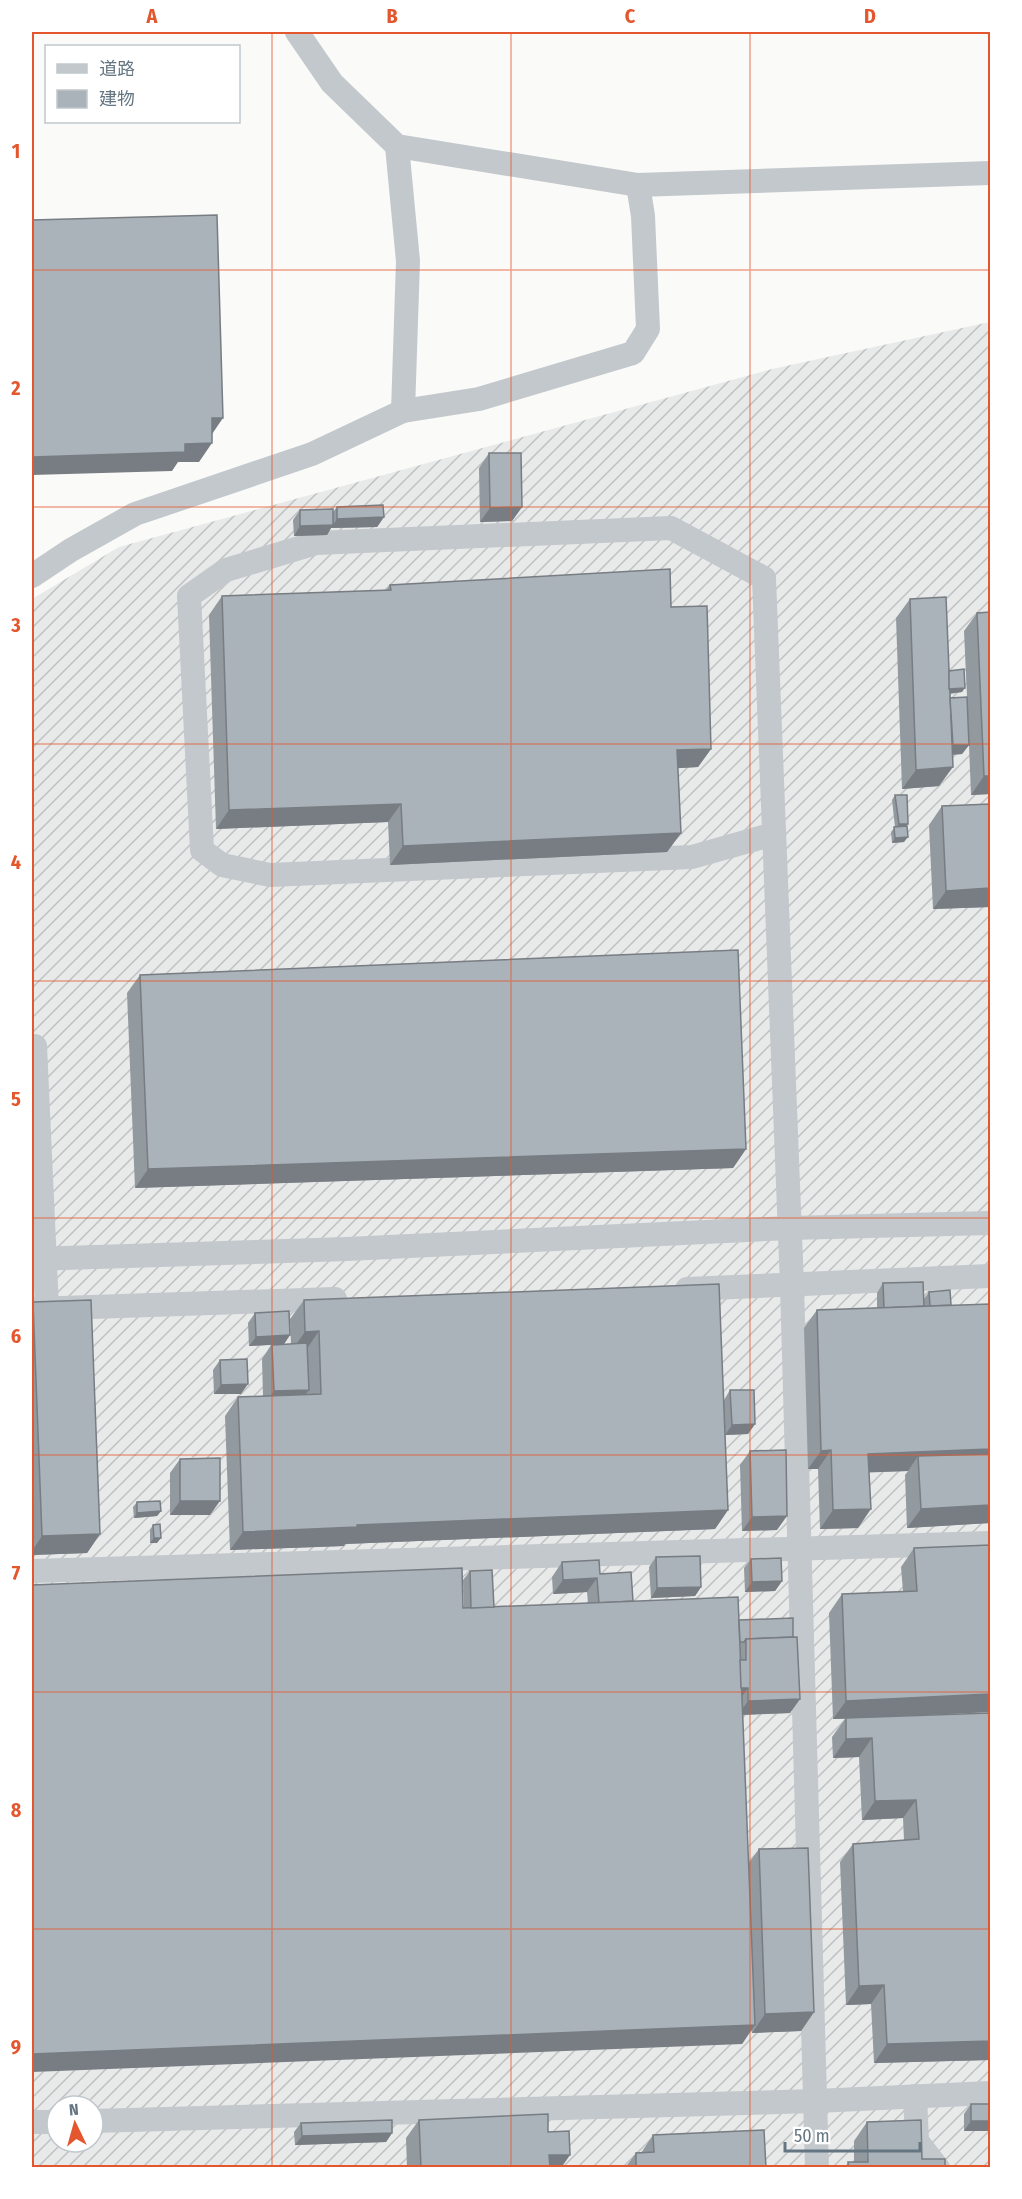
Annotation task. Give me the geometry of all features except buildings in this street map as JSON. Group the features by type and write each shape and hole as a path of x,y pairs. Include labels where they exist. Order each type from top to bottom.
{"street":[{"path":"297,32 332,83 397,146 638,185 990,173"},
{"path":"397,146 408,261 403,411"},
{"path":"32,576 71,550 135,514 312,454 403,411 479,399 633,353 648,329 643,216 638,185"},
{"path":"774,834 692,857 270,875 222,865 202,850 189,596 226,570 316,543 670,528 764,578 792,1285 801,1550 817,2168"},
{"path":"35,1046 39,1309 355,1299"},
{"path":"38,1259 347,1249 789,1228 990,1223"},
{"path":"662,1289 990,1276"},
{"path":"32,1571 990,1544"},
{"path":"105,2121 816,2101 990,2093"},
{"path":"915,2096 917,2141 938,2168"}],"shaded area":[{"path":"990,322 990,2167 32,2167 32,599 119,547 772,369"}]}
